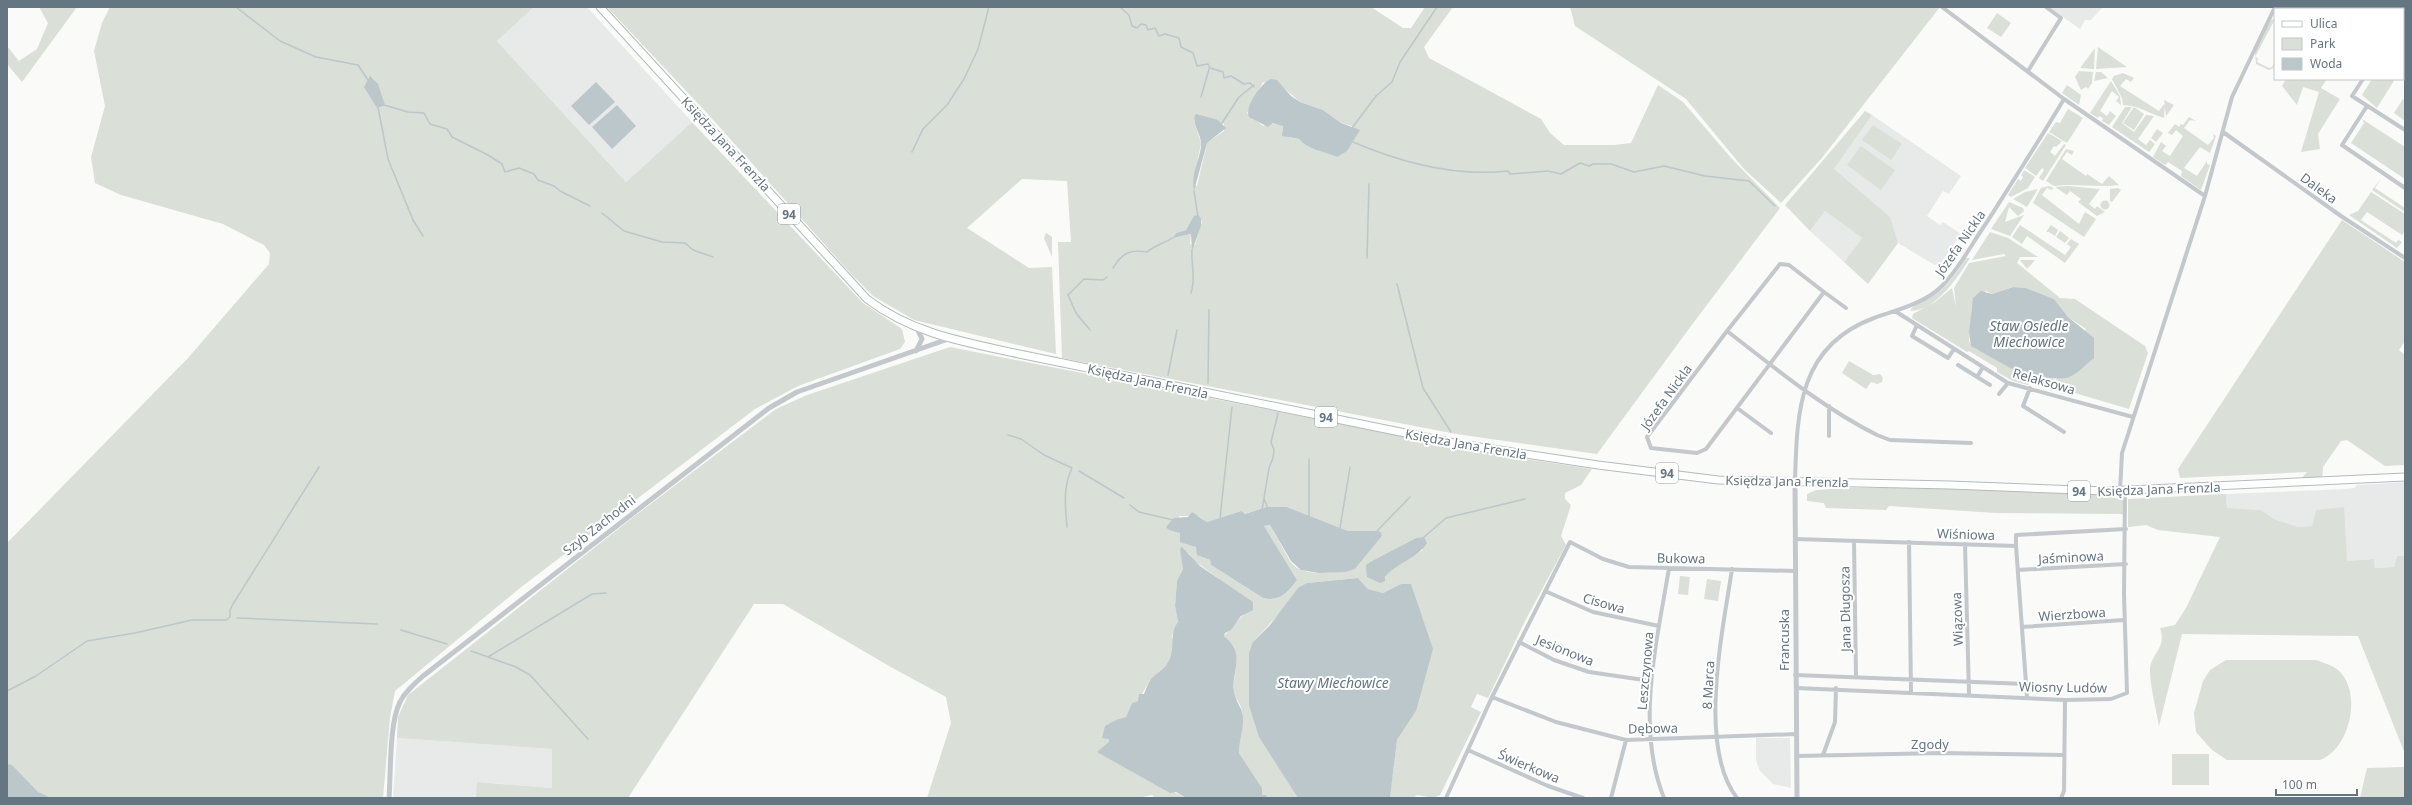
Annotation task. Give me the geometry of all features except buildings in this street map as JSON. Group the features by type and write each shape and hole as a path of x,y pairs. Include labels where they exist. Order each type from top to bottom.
{"main road":[{"name":"Księdza Jana Frenzla","path":"600,7 847,278 879,308 917,328 951,338 1019,354 1459,444 1598,465 1718,480 2123,491 2405,477"}],"street":[{"path":"1942,7 2064,99 2206,196"},
{"path":"2028,71 2061,18 2046,7"},
{"path":"2123,491 2122,453 2206,196 2232,97 2274,9"},
{"path":"2362,80 2352,96 2405,130"},
{"name":"Józefa Nickla","path":"1795,481 1798,421 1803,389 1810,372 1834,341 1855,326 1928,297 1941,287 1952,274 2024,166 2064,99"},
{"path":"2367,106 2342,145 2405,188"},
{"name":"Daleka","path":"2223,132 2341,216 2405,258"},
{"name":"Józefa Nickla","path":"1824,292 1706,449 1697,453 1651,448 1647,437 1780,264 1789,265 1846,308"},
{"name":"Relaksowa","path":"1895,311 2008,383 2133,417"},
{"path":"1917,325 1912,336 1948,358 1954,349"},
{"path":"916,350 922,339 917,328"},
{"path":"1727,331 1803,389 1864,429 1890,440 1971,443"},
{"name":"Szyb Zachodni","path":"390,798 395,716 400,702 409,688 423,676 769,408 797,392 951,338"},
{"path":"1958,364 1990,385"},
{"path":"1977,377 1983,367"},
{"path":"2000,394 2008,383"},
{"path":"2030,388 2023,406 2064,432"},
{"path":"1829,406 1829,436"},
{"path":"1737,408 1771,433"},
{"name":"Francuska","path":"1795,481 1795,675 1797,798"},
{"name":"Wiosny Ludów","path":"1796,688 1836,688 2065,700 2111,699 2127,693 2124,620 2126,529 2123,491"},
{"path":"2027,697 2016,536 2126,529"},
{"name":"Wiśniowa","path":"1795,539 2016,546"},
{"name":"Jana Długosza","path":"1854,541 1856,678"},
{"name":"Bukowa","path":"1545,591 1570,542 1615,564 1629,566 1795,571"},
{"path":"1909,542 1911,692"},
{"name":"Wiązowa","path":"1965,544 1969,694"},
{"name":"Jaśminowa","path":"2018,570 2126,564"},
{"name":"Leszczynowa","path":"1664,798 1657,781 1650,740 1651,681 1669,568"},
{"name":"8 Marca","path":"1732,569 1720,655 1716,736 1722,772 1727,784 1737,798"},
{"path":"1446,798 1492,697 1545,591"},
{"name":"Cisowa","path":"1545,591 1593,612 1659,626"},
{"name":"Wierzbowa","path":"2022,627 2124,620"},
{"name":"Jesionowa","path":"1519,642 1554,660 1589,672 1651,681"},
{"name":"Wiosny Ludów","path":"1795,675 2026,684"},
{"path":"1823,754 1835,722 1836,688"},
{"name":"Dębowa","path":"1492,697 1556,722 1626,740 1796,734"},
{"path":"2061,798 2064,791 2065,700"},
{"path":"1611,798 1626,740"},
{"name":"Świerkowa","path":"1468,750 1548,786 1583,798"},
{"name":"Zgody","path":"1797,756 1823,754 2064,755"}],"shaded area":[{"path":"534,7 587,7 692,122 626,182 497,41"},
{"path":"2049,7 2103,7 2091,20 2085,20 2080,29"},
{"path":"1872,115 1961,176 1949,194 1943,191 1927,216 1940,225 1943,222 1961,234 1938,267 1898,243 1889,217 1833,170"},
{"path":"1825,211 1862,238 1844,262 1810,231"},
{"path":"2405,482 2405,556 2397,556 2394,567 2375,568 2374,559 2347,561 2312,526 2298,527 2274,519 2261,510 2227,508 2226,494 2346,489 2354,488 2357,485"},
{"path":"397,738 552,749 552,788 478,782 476,798 393,798"},
{"path":"1756,738 1790,738 1791,788 1773,784 1760,771 1756,761"}],"green space":[{"path":"39,7 77,7 22,82 7,64 7,46 19,61 37,49 48,23"},
{"path":"110,7 534,7 497,41 626,182 692,122 863,303 902,329 905,342 900,349 798,386 755,409 520,588 395,691 390,718 383,798 7,798 7,543 188,358 269,264 270,253 264,245 223,224 121,195 95,183 91,157 105,106 94,51 102,23"},
{"path":"607,7 1371,7 1403,28 1411,28 1425,7 1453,7 1424,47 1429,58 1541,119 1550,133 1564,145 1614,145 1631,143 1658,85 1683,102 1732,159 1780,208 1597,454 1456,434 1062,358 1058,242 1071,242 1067,181 1022,179 967,228 1029,268 1052,267 1056,354 914,320 873,296 851,274 706,112","holes":["1263,82 1285,89 1300,102 1323,110 1341,123 1352,126 1337,157 1320,149 1314,149 1299,139 1290,138 1282,132 1283,126 1280,124 1273,123 1263,126 1247,113","1198,114 1224,124 1224,131 1207,143 1197,186 1193,184 1201,143 1194,121","1193,219 1202,221 1195,245 1190,244 1191,234 1173,238 1176,233 1186,230"]},
{"path":"1570,7 1940,7 1821,159 1781,203 1744,169 1686,99 1575,26"},
{"path":"2300,7 2358,8 2300,8"},
{"path":"2405,7 2405,43 2404,8 2392,8"},
{"path":"1997,13 2011,23 2001,37 1987,28"},
{"path":"2274,19 2255,56 2255,52 2271,20"},
{"path":"2098,47 2127,67 2096,69"},
{"path":"2095,48 2094,69 2080,68"},
{"path":"2255,57 2258,58 2257,62 2269,68 2272,67 2274,64 2274,68 2269,70 2256,64"},
{"path":"2079,71 2093,72 2092,83 2088,89 2086,87 2081,90 2075,77"},
{"path":"2096,72 2101,72 2108,78 2094,81"},
{"path":"2123,73 2134,78 2131,82 2126,79 2120,86 2159,111 2165,103 2164,118 2139,108 2123,105 2122,98 2112,79 2114,76"},
{"path":"2285,80 2326,80 2321,88 2340,99 2318,134 2320,149 2301,152 2319,92 2303,87 2297,105 2282,86"},
{"path":"2371,80 2394,80 2377,108 2362,95"},
{"path":"2111,81 2120,96 2121,105 2116,101 2119,97 2112,91 2100,111 2107,116 2110,111 2116,116 2109,125 2102,121 2103,118 2099,116 2098,118 2090,113"},
{"path":"2067,85 2081,95 2079,105 2062,93"},
{"path":"2403,99 2405,100 2405,121 2394,113"},
{"path":"2164,100 2174,105 2166,116"},
{"path":"2125,107 2132,107 2122,123 2134,132 2146,115 2154,116 2138,139 2146,145 2150,140 2155,144 2149,152 2112,127"},
{"path":"2134,107 2144,114 2134,130 2123,123"},
{"path":"2068,109 2083,118 2067,143 2049,132 2056,122 2060,123"},
{"path":"1865,111 1872,115 1834,169 1890,217 1898,243 1868,284 1844,262 1862,238 1825,211 1810,231 1785,205"},
{"path":"2189,117 2196,121 2190,120 2184,128 2208,145 2214,138 2213,134 2216,136 2210,153 2200,147 2184,168 2197,176 2207,161 2207,164 2210,165 2201,190 2181,176 2182,171 2168,162 2165,165 2153,157 2161,142 2166,146 2162,151 2170,156 2183,136 2176,130 2172,135 2168,133 2175,124 2179,127 2181,124 2183,125"},
{"path":"2362,119 2405,147 2405,179 2351,143 2364,123"},
{"path":"1873,125 1902,144 1891,160 1862,140"},
{"path":"2157,129 2163,133 2156,142 2151,138"},
{"path":"2048,133 2062,141 2056,147 2054,146 2050,152 2055,156 2064,144 2066,145 2043,181 2039,178 2044,170 2042,168 2036,176 2025,168"},
{"path":"1861,146 1895,170 1881,190 1847,165"},
{"path":"2066,149 2074,151 2072,155 2067,152 2062,159 2086,176 2087,174 2102,184 2109,176 2119,185 2054,186 2046,181"},
{"path":"2024,170 2035,177 2028,188 2011,197 2008,195 2018,179 2021,181 2023,177 2021,176"},
{"path":"2381,179 2375,188 2405,208 2405,212 2372,190"},
{"path":"2049,186 2053,188 2052,190 2047,188 2042,195 2079,224 2085,212 2096,219 2084,237 2033,203 2041,188"},
{"path":"2068,186 2100,189 2089,204 2095,209 2097,206 2105,212 2097,216 2078,202 2081,199 2070,191 2067,195 2055,187"},
{"path":"2118,188 2121,190 2112,202 2110,201 2110,189"},
{"path":"2038,189 2027,207 2013,199 2025,192"},
{"path":"2371,192 2405,214 2405,231 2402,235 2367,212 2361,220 2396,243 2398,240 2402,242 2397,248 2349,215 2358,211"},
{"path":"2105,200 2110,205 2105,210 2100,205"},
{"path":"2009,202 2023,208 2024,211 2018,216 2009,207 2005,222 2024,215 2010,236 1991,229"},
{"path":"2342,220 2405,262 2405,341 2399,350 2405,355 2405,465 2385,466 2347,440 2341,441 2323,467 2322,482 2298,483 2307,472 2180,478 2178,469"},
{"path":"2020,225 2065,255 2071,247 2067,244 2071,239 2079,244 2065,263 2027,236 2022,244 2012,237"},
{"path":"2051,225 2058,230 2055,236 2049,232 2046,232"},
{"path":"2060,231 2069,238 2065,243 2056,237"},
{"path":"1990,232 2008,238 2038,257 2020,257 2017,263 2060,298 2075,299 2145,346 2148,353 2129,409 2068,391 2030,383 2028,385 2013,381 1997,372 1997,368 1969,351 1967,352 1912,318 1913,314 1935,302 1952,288 1956,307 1954,288 1969,263 2006,256 2004,254 1972,260","holes":["2013,287 2026,288 2054,299 2068,317 2086,329 2056,380 2046,376 2017,376 2011,368 1972,346 1969,341 1972,305 1986,291 1992,294"]},
{"path":"1046,233 1052,237 1052,257 1044,238"},
{"path":"1966,258 1970,258 1945,292 1929,305 1920,310 1910,311 1917,304 1931,297 1942,289 1951,280"},
{"path":"2020,260 2035,260 2027,269"},
{"path":"950,347 1499,455 1592,469 1581,485 1565,493 1565,499 1571,505 1561,536 1566,545 1525,621 1488,698 1477,694 1471,707 1481,712 1440,795 1433,798 1417,795 1413,798 1390,798 1397,740 1416,711 1401,584 1383,593 1368,589 1358,578 1307,583 1253,642 1291,785 1298,798 1266,798 1267,795 1262,795 1262,788 1239,753 1243,718 1241,707 1236,697 1234,688 1236,665 1235,650 1224,636 1246,612 1218,578 1192,559 1189,553 1181,555 1183,558 1183,569 1177,581 1175,606 1178,622 1172,636 1174,648 1168,664 1150,680 1138,701 1132,703 1126,717 1118,719 1109,739 1137,774 1186,798 1155,798 1152,795 1138,798 927,798 951,723 946,697 889,666 783,604 754,604 628,798 476,798 477,782 552,788 552,749 397,738 398,717 408,695 632,518 776,409 807,395","holes":["1266,507 1287,507 1348,531 1377,531 1382,536 1355,569 1320,573 1303,571 1296,567 1290,561 1270,525 1264,526 1297,580 1287,592 1274,599 1263,598 1211,565 1210,560 1198,555 1196,547 1181,537 1179,516 1199,516 1207,522 1241,511 1244,514","1416,538 1423,550 1393,567 1385,577 1370,562"]},
{"path":"1849,361 1873,375 1880,374 1883,378 1882,382 1877,384 1871,382 1866,389 1842,373"},
{"path":"1846,488 1922,488 2098,494 2123,500 2123,514 1996,513 1889,506 1886,510 1826,508 1824,503 1807,501 1807,494 1816,490"},
{"path":"2226,494 2227,508 2261,510 2274,519 2298,527 2312,526 2316,510 2344,507 2347,561 2374,559 2375,568 2394,567 2397,556 2405,556 2405,754 2358,636 2182,634 2159,726 2152,690 2150,669 2162,641 2160,628 2175,625 2186,608 2220,537 2158,530 2146,525 2128,527 2128,499"},
{"path":"1680,576 1690,577 1688,595 1678,594"},
{"path":"1707,579 1721,581 1718,601 1704,599"},
{"path":"2226,660 2316,660 2331,665 2338,670 2346,680 2350,692 2351,705 2350,719 2339,744 2330,754 2320,760 2227,760 2212,750 2196,732 2194,713 2203,681 2210,670"},
{"path":"2172,754 2209,754 2209,785 2172,785"},
{"path":"2405,767 2405,798 2360,798 2367,768"}],"water":[{"path":"370,76 378,84 385,105 377,108 364,87"},
{"path":"1271,79 1277,80 1291,96 1300,102 1323,110 1341,123 1360,130 1347,151 1337,157 1307,146 1299,139 1282,136 1283,126 1273,123 1268,127 1249,117 1248,113 1251,101 1263,85"},
{"path":"596,82 615,102 589,125 571,106"},
{"path":"617,105 636,126 612,149 592,127"},
{"path":"1197,114 1218,120 1226,128 1207,143 1194,191 1193,184 1201,148 1201,142 1194,118"},
{"path":"1198,215 1201,218 1201,226 1192,251 1191,234 1173,238 1176,233 1186,230 1194,216"},
{"name":"Staw Osiedle Miechowice","path":"2013,287 2026,288 2054,299 2068,317 2094,338 2094,358 2076,374 2065,378 2017,376 2012,369 1971,346 1969,332 1973,298 1981,291 1992,294"},
{"path":"1266,507 1287,507 1348,531 1377,531 1381,532 1382,536 1355,569 1345,572 1319,573 1301,570 1291,561 1270,525 1264,526 1297,580 1283,595 1274,599 1269,599 1263,598 1211,565 1210,560 1197,555 1196,547 1180,542 1180,533 1169,530 1166,527 1174,518 1188,517 1192,512 1207,522 1241,511 1245,514"},
{"path":"1424,537 1427,543 1423,548 1413,557 1390,572 1385,577 1385,581 1380,583 1367,577 1366,565 1370,562 1416,538"},
{"path":"1182,547 1200,566 1253,602 1253,610 1241,616 1231,630 1225,633 1224,636 1231,643 1237,658 1234,688 1236,699 1241,708 1243,721 1239,753 1262,788 1262,795 1267,795 1266,798 1186,798 1176,792 1170,793 1097,752 1109,742 1109,739 1102,738 1105,726 1118,719 1126,717 1132,703 1138,701 1139,694 1144,694 1151,679 1170,659 1172,653 1173,632 1178,622 1175,606 1177,581 1183,569 1180,549"},
{"name":"Stawy Miechowice","path":"1358,578 1368,589 1383,593 1401,584 1411,584 1433,649 1416,711 1397,740 1390,798 1298,798 1259,737 1249,705 1249,653 1253,642 1270,625 1298,588 1307,583"},
{"path":"7,764 12,765 38,792 51,798 7,797"}],"waterway":[{"path":"236,7 280,41 316,57 358,65 368,80"},
{"path":"912,152 923,129 947,105 964,79 978,49 989,7"},
{"path":"1120,7 1129,15 1132,26 1137,28 1141,24 1146,25 1148,30 1155,28 1159,36 1165,34 1179,38 1181,47 1193,53 1197,66 1208,64 1210,68 1223,72 1224,78 1231,76 1244,84 1250,83 1254,87"},
{"path":"1352,128 1376,96 1392,82 1400,62 1437,7"},
{"path":"1201,97 1209,69"},
{"path":"1222,123 1239,97 1254,85"},
{"path":"384,105 408,112 424,113 430,124 447,129 452,137 488,155 502,164 505,172 519,168 534,174 538,180 554,186 560,191 590,206"},
{"path":"378,107 388,159 413,220 423,236"},
{"path":"1353,142 1409,162 1429,167 1468,172 1508,171 1510,174 1548,171 1561,174 1580,163 1589,166 1593,164 1611,164 1634,172 1664,166 1705,176 1749,181 1775,206"},
{"path":"1367,258 1369,184"},
{"path":"1194,191 1198,217"},
{"path":"602,213 624,231 662,242 685,243 693,250 713,257"},
{"path":"1113,268 1127,253 1136,251 1147,252 1174,237"},
{"path":"1191,293 1193,277 1192,250"},
{"path":"1090,330 1076,313 1068,295 1084,279 1103,280 1107,277"},
{"path":"1397,284 1423,388 1451,432"},
{"path":"1208,383 1209,310"},
{"path":"1168,375 1177,330"},
{"path":"1220,518 1232,407"},
{"path":"1262,510 1269,468 1273,458 1274,450 1271,442 1278,413"},
{"path":"1008,435 1021,439 1044,455 1072,468 1066,489 1065,504 1067,527"},
{"path":"1309,459 1309,517"},
{"path":"226,620 230,617 230,610 233,604 319,467"},
{"path":"1340,528 1350,467"},
{"path":"1079,471 1124,498"},
{"path":"1377,531 1410,497"},
{"path":"1264,499 1268,508"},
{"path":"1424,537 1446,518 1525,499"},
{"path":"1130,505 1139,512 1173,520"},
{"path":"488,657 592,594 606,593"},
{"path":"237,618 377,624"},
{"path":"7,691 36,676 87,641 135,633 192,620 227,620"},
{"path":"401,630 447,644"},
{"path":"471,651 516,667 530,675 588,739"}]}
